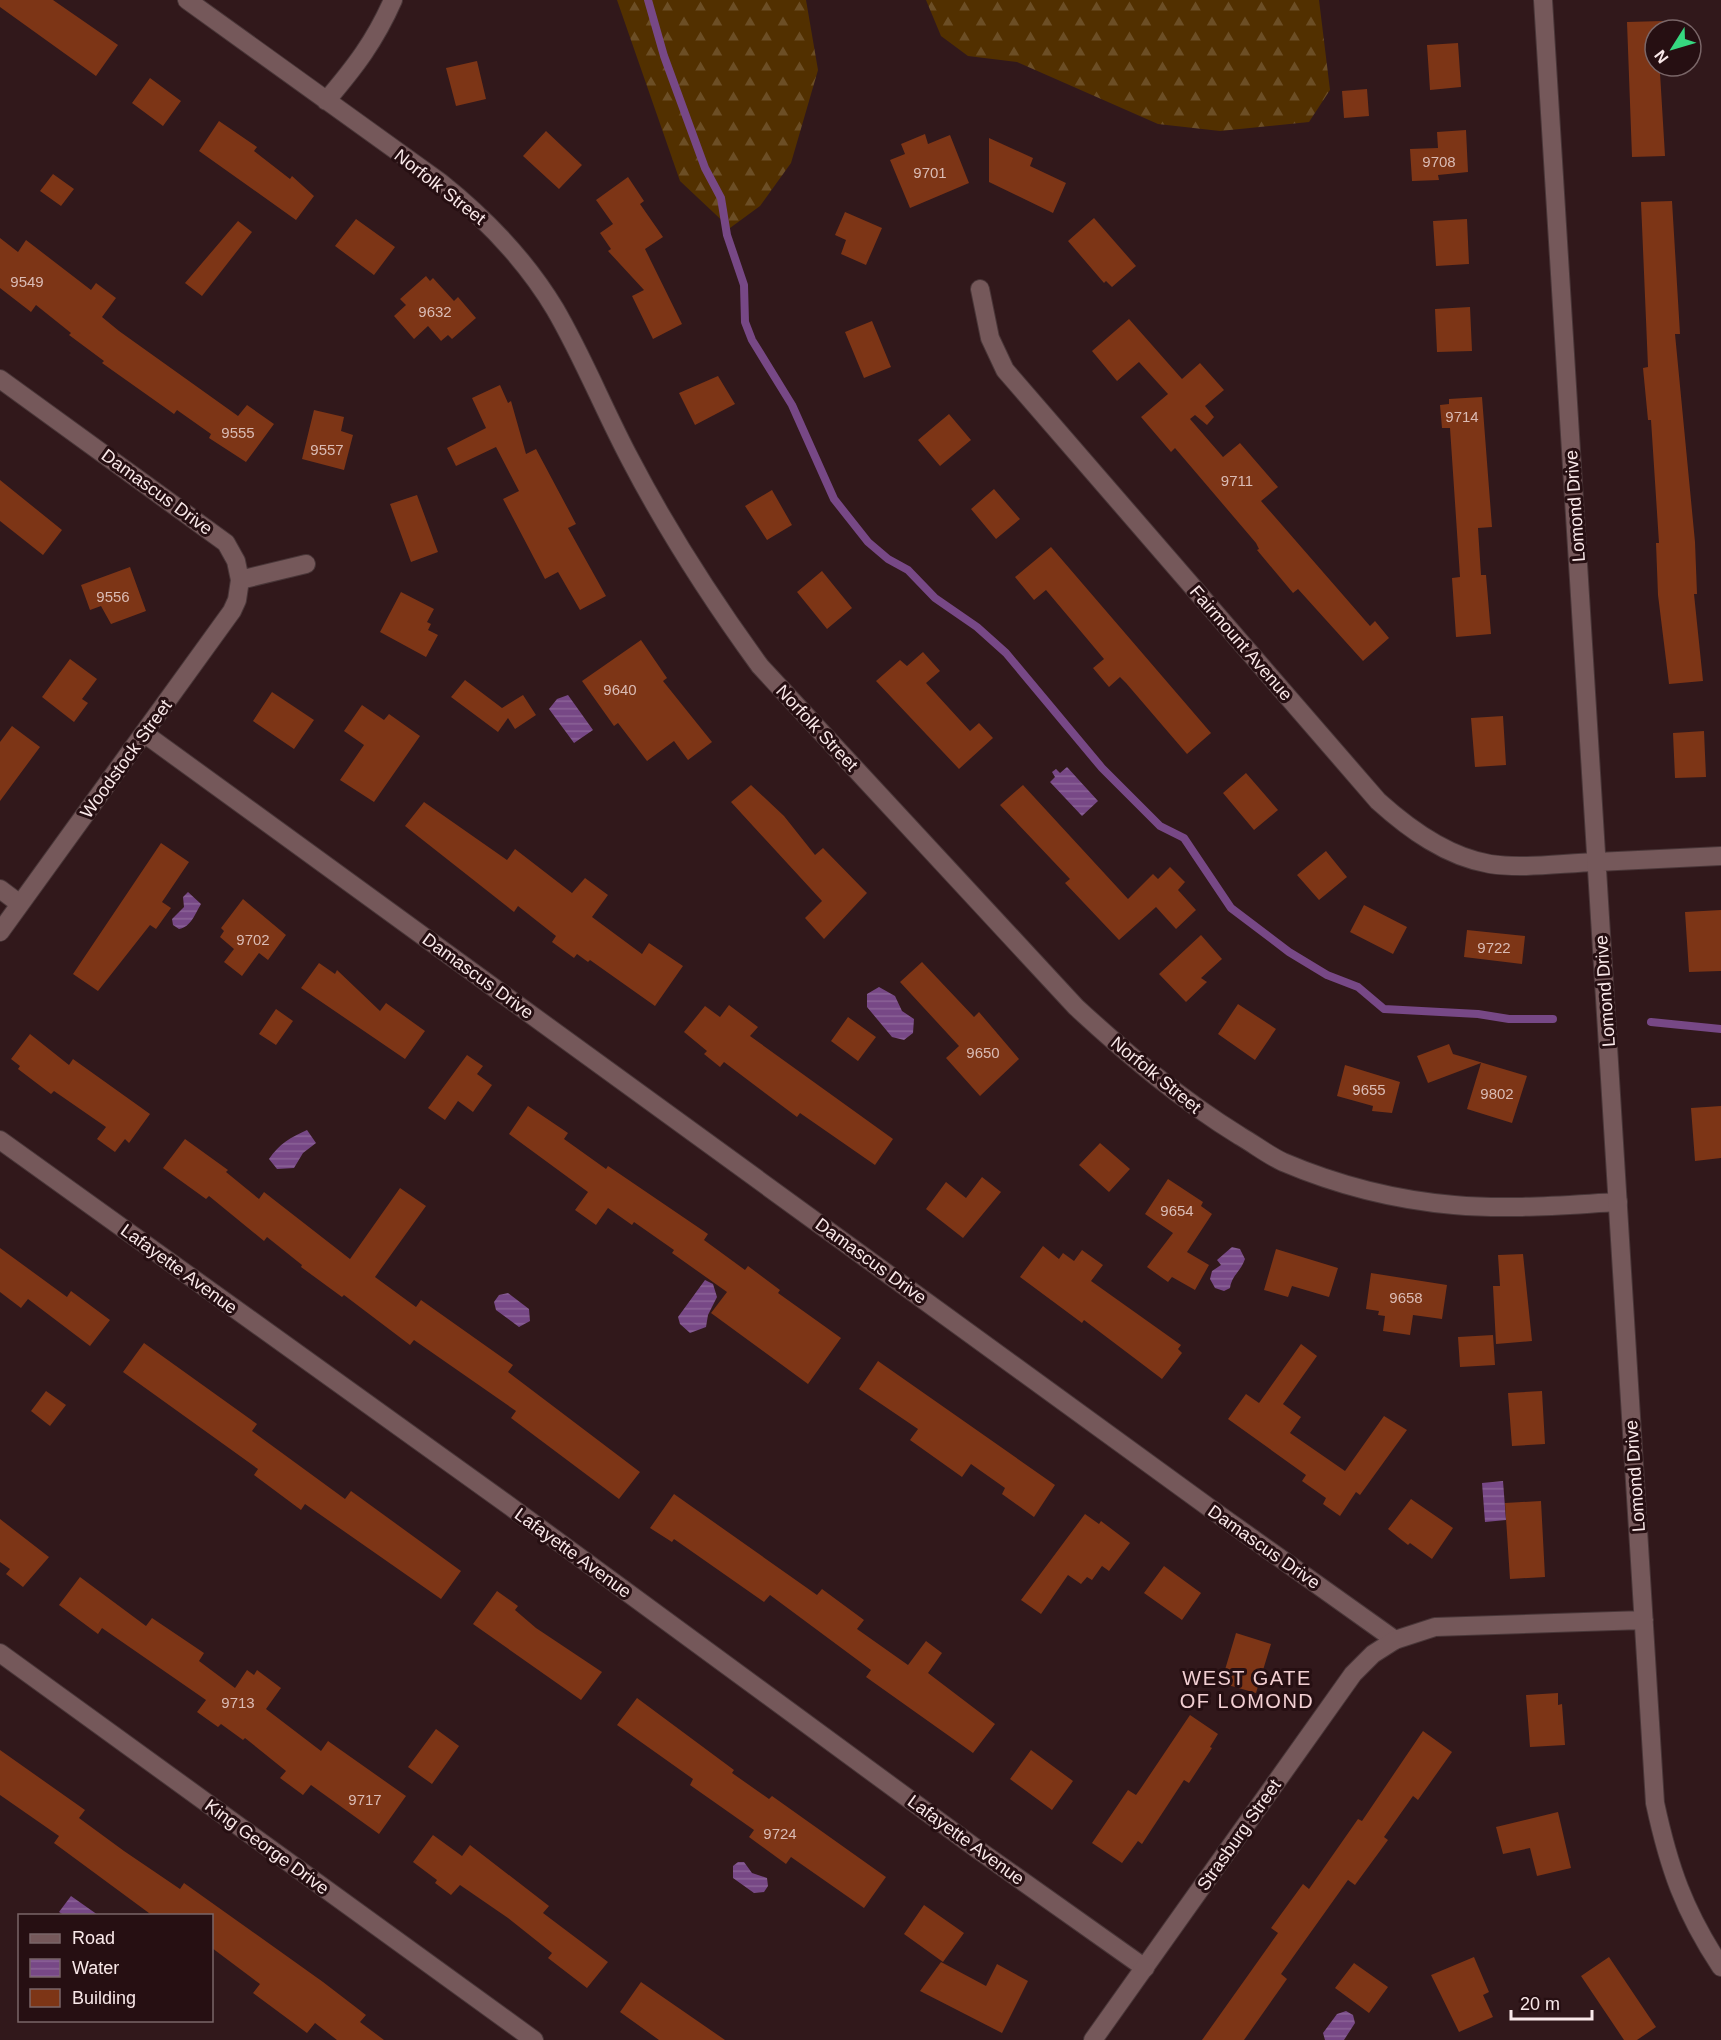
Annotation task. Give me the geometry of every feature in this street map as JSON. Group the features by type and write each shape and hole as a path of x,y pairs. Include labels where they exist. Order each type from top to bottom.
{"street":[{"name":"Norfolk Street","path":"187,0 440,182 472,207 501,236 533,276 555,310 664,524 715,604 760,666 1076,1007 1132,1058 1203,1113 1281,1161 1348,1185 1395,1197 1454,1205 1513,1208 1618,1202"},
{"path":"326,101 362,59 378,33 393,0"},
{"name":"Lomond Drive","path":"1543,0 1655,1803 1667,1858 1695,1927 1721,1967"},
{"name":"Fairmount Avenue","path":"980,290 990,338 1005,370 1378,801 1407,825 1443,848 1488,863 1597,862 1721,856"},
{"name":"Damascus Drive","path":"0,379 226,543 236,561 240,580"},
{"path":"240,580 306,564"},
{"name":"Woodstock Street","path":"0,932 232,611 237,600 240,580"},
{"name":"Damascus Drive","path":"145,734 1218,1514 1395,1640"},
{"path":"0,889 20,904"},
{"name":"Lafayette Avenue","path":"0,1140 511,1507 967,1842 1145,1968"},
{"path":"1395,1640 1436,1627 1644,1620"},
{"name":"Strasburg Street","path":"1093,2040 1353,1674 1373,1654 1395,1640"},
{"name":"King George Drive","path":"0,1653 534,2040"}],"green space":[{"path":"617,0 806,0 818,70 791,163 760,206 730,228 680,181"},
{"path":"926,0 1319,0 1330,90 1309,122 1220,131 1158,124 1017,62 968,56 941,36"}],"water":[{"path":"568,695 593,730 574,743 549,709 557,699"},
{"path":"1067,767 1098,801 1082,816 1050,782 1055,777 1052,772 1056,769 1060,773"},
{"path":"188,892 201,904 190,923 179,929 173,925 172,919 184,907 183,897"},
{"path":"879,987 895,996 902,1011 914,1019 913,1033 904,1040 892,1037 867,1007 867,994"},
{"path":"307,1130 316,1143 303,1153 294,1168 277,1169 269,1159 286,1141"},
{"path":"1232,1247 1240,1249 1245,1259 1230,1288 1224,1291 1215,1288 1210,1279 1212,1271 1221,1265 1217,1260"},
{"path":"705,1280 713,1284 717,1297 708,1315 706,1327 690,1333 680,1324 678,1317"},
{"path":"508,1293 529,1309 530,1321 519,1327 496,1310 494,1302 499,1295"},
{"path":"1503,1481 1506,1520 1485,1522 1482,1483"},
{"path":"738,1862 744,1862 752,1873 767,1878 768,1886 764,1892 754,1893 733,1878 733,1866"},
{"path":"71,1896 97,1914 62,1914 59,1912"},
{"path":"1346,2011 1353,2015 1355,2023 1344,2040 1325,2040 1323,2033 1337,2014"}],"building":[{"path":"0,0 53,0 118,45 96,76 0,7"},
{"path":"1627,22 1643,22 1643,78 1660,78 1665,156 1632,157"},
{"path":"1458,43 1461,87 1430,90 1427,45"},
{"path":"477,61 486,99 456,106 446,68"},
{"path":"150,78 181,101 163,126 132,103"},
{"path":"1367,89 1369,116 1344,118 1342,91"},
{"path":"219,121 257,147 254,151 290,179 292,176 314,196 296,220 199,151"},
{"path":"1466,130 1468,172 1438,175 1439,180 1412,181 1410,149 1438,148 1437,132"},
{"path":"546,131 582,165 559,189 523,156"},
{"path":"925,134 928,144 950,135 969,183 910,208 890,160 905,154 901,144"},
{"path":"989,138 1033,158 1030,166 1066,183 1053,213 989,182"},
{"path":"53,174 74,189 61,206 40,191"},
{"path":"628,177 644,201 640,204 663,237 645,249 682,324 653,339 632,296 644,290 608,251 611,249 600,233 613,224 596,200"},
{"path":"1672,201 1680,334 1675,334 1695,542 1697,594 1694,594 1703,681 1669,684 1658,595 1656,543 1659,543 1651,420 1648,420 1643,368 1648,367 1641,202"},
{"path":"845,212 882,228 866,265 841,254 846,240 835,235"},
{"path":"1094,218 1136,266 1112,287 1106,281 1104,283 1068,241"},
{"path":"356,219 395,247 374,275 335,246"},
{"path":"1467,219 1469,264 1436,266 1433,221"},
{"path":"238,221 252,232 202,296 185,283"},
{"path":"0,238 18,252 26,240 91,290 96,283 116,298 102,317 119,331 238,416 247,405 274,424 246,462 209,438 211,434 177,410 174,414 102,363 104,361 69,335 71,333 36,305 31,312 0,288"},
{"path":"426,276 430,281 433,278 454,301 458,297 476,318 452,339 448,335 441,341 428,326 414,339 394,316 406,305 400,299"},
{"path":"1470,307 1472,351 1437,352 1435,309"},
{"path":"1129,319 1182,379 1200,363 1224,390 1205,406 1214,417 1207,425 1195,415 1190,419 1223,457 1240,443 1278,487 1261,501 1370,626 1375,621 1389,638 1363,661 1298,589 1293,593 1257,550 1259,549 1256,543 1175,448 1171,452 1141,417 1168,394 1139,362 1117,381 1092,351"},
{"path":"872,321 891,367 864,378 845,332"},
{"path":"718,376 735,404 695,425 679,393"},
{"path":"500,385 508,403 511,401 526,454 536,449 576,524 568,528 606,596 580,610 558,572 545,579 503,499 519,491 496,447 456,466 447,448 486,428 472,398"},
{"path":"1482,397 1492,527 1478,528 1481,575 1486,575 1491,634 1456,637 1452,578 1460,577 1450,428 1442,428 1440,405 1449,404 1449,399"},
{"path":"314,410 344,417 341,431 353,435 344,470 302,459"},
{"path":"949,414 971,440 940,466 918,440"},
{"path":"0,480 62,530 43,555 0,521"},
{"path":"994,489 1020,519 996,539 971,509"},
{"path":"772,490 792,525 767,540 745,506"},
{"path":"417,495 438,552 411,562 390,504"},
{"path":"1051,547 1211,733 1187,754 1120,677 1109,687 1093,668 1104,659 1046,590 1034,600 1015,577"},
{"path":"130,567 146,611 111,624 101,606 90,610 81,585"},
{"path":"822,571 852,608 827,629 797,592"},
{"path":"401,592 434,609 427,622 431,624 428,630 438,635 426,657 380,632"},
{"path":"641,640 667,678 663,681 712,742 688,760 674,741 647,761 618,723 614,726 582,681"},
{"path":"923,652 940,671 926,683 970,731 979,723 993,738 959,769 876,681 900,660 907,666"},
{"path":"70,659 97,679 82,699 88,703 74,722 42,697"},
{"path":"465,680 502,708 523,695 536,715 515,729 508,718 498,732 451,697"},
{"path":"272,692 314,720 294,749 253,721"},
{"path":"362,705 384,720 389,714 420,736 374,802 340,780 364,745 344,731"},
{"path":"1503,716 1506,765 1475,767 1471,718"},
{"path":"12,726 40,747 0,801 0,742"},
{"path":"1704,731 1706,777 1675,778 1673,733"},
{"path":"1246,773 1278,810 1254,830 1223,793"},
{"path":"751,785 784,816 815,855 823,848 867,893 824,939 805,918 822,901 731,802"},
{"path":"1023,785 1128,899 1153,874 1158,879 1170,867 1185,882 1178,890 1196,910 1176,929 1156,907 1119,940 1065,883 1070,879 1000,805"},
{"path":"424,802 507,860 515,849 572,893 585,878 608,895 592,917 642,954 649,943 683,966 655,1006 590,960 588,962 577,954 574,958 552,942 556,936 518,906 514,912 405,826"},
{"path":"161,843 189,862 162,902 171,908 156,929 150,925 98,991 73,974"},
{"path":"1326,851 1347,877 1319,900 1297,875"},
{"path":"243,899 286,935 268,960 259,953 242,976 224,962 234,949 220,937 224,931 221,928"},
{"path":"1364,905 1407,927 1393,954 1350,932"},
{"path":"1721,910 1721,971 1689,972 1685,912"},
{"path":"1467,930 1525,936 1522,964 1464,957"},
{"path":"1201,935 1222,959 1201,978 1207,982 1186,1002 1159,974"},
{"path":"922,962 974,1017 979,1012 1019,1059 980,1096 946,1058 959,1046 900,982"},
{"path":"319,963 335,974 337,970 380,1011 386,1003 425,1031 405,1059 301,988"},
{"path":"1238,1004 1276,1029 1255,1060 1218,1034"},
{"path":"729,1005 758,1027 750,1036 893,1139 875,1165 800,1113 797,1117 724,1062 720,1067 704,1054 707,1051 684,1032 705,1006 720,1017"},
{"path":"276,1009 293,1021 276,1045 259,1034"},
{"path":"848,1017 876,1037 858,1061 831,1041"},
{"path":"30,1034 69,1065 73,1059 150,1114 129,1143 125,1139 115,1152 97,1139 106,1127 54,1091 51,1094 18,1069 20,1066 11,1059"},
{"path":"1449,1044 1453,1054 1527,1076 1512,1123 1467,1109 1481,1063 1428,1083 1417,1056"},
{"path":"467,1055 483,1066 477,1074 492,1085 473,1112 458,1101 445,1120 428,1108"},
{"path":"1345,1065 1400,1082 1392,1113 1372,1111 1373,1106 1337,1096"},
{"path":"528,1106 568,1133 564,1139 606,1169 608,1166 708,1234 704,1240 745,1270 748,1266 780,1290 778,1293 841,1338 808,1384 711,1313 727,1292 672,1253 674,1250 634,1222 632,1225 608,1208 596,1225 575,1210 588,1192 509,1134"},
{"path":"1721,1106 1721,1158 1695,1161 1691,1108"},
{"path":"185,1139 228,1170 226,1172 259,1199 264,1192 350,1259 400,1188 426,1206 375,1277 416,1307 421,1300 513,1365 508,1372 640,1472 619,1499 511,1418 516,1411 414,1340 410,1345 344,1295 342,1297 301,1267 302,1265 267,1237 264,1241 209,1196 206,1199 163,1168"},
{"path":"1100,1143 1130,1169 1109,1192 1079,1165"},
{"path":"982,1177 1001,1192 963,1238 926,1209 946,1182 966,1198"},
{"path":"1168,1179 1203,1202 1201,1206 1212,1214 1187,1252 1209,1265 1195,1290 1172,1277 1168,1282 1147,1267 1173,1233 1145,1214"},
{"path":"1043,1246 1059,1259 1063,1253 1074,1261 1082,1250 1103,1265 1091,1281 1181,1345 1178,1349 1182,1353 1162,1379 1084,1320 1082,1323 1020,1277"},
{"path":"0,1248 67,1297 71,1291 110,1320 90,1346 28,1299 21,1308 0,1292"},
{"path":"1276,1249 1338,1268 1329,1297 1292,1286 1288,1297 1264,1290"},
{"path":"1523,1254 1532,1341 1496,1344 1493,1286 1500,1286 1498,1255"},
{"path":"1371,1273 1447,1285 1442,1319 1413,1315 1410,1335 1383,1331 1385,1316 1378,1315 1379,1311 1366,1309"},
{"path":"1493,1335 1495,1365 1460,1367 1458,1337"},
{"path":"144,1343 257,1424 252,1431 345,1499 351,1491 461,1571 441,1599 305,1504 301,1510 254,1475 258,1469 123,1372"},
{"path":"1301,1344 1317,1356 1283,1404 1301,1417 1290,1433 1345,1471 1384,1416 1407,1430 1360,1495 1356,1492 1340,1516 1323,1504 1326,1498 1302,1481 1306,1475 1228,1419 1246,1394 1259,1403"},
{"path":"878,1361 1055,1485 1034,1517 1002,1494 1005,1488 971,1464 962,1477 910,1440 918,1429 859,1389"},
{"path":"46,1391 66,1405 50,1426 31,1411"},
{"path":"1542,1391 1545,1444 1512,1446 1508,1393"},
{"path":"674,1494 817,1595 822,1589 864,1620 857,1629 908,1665 926,1641 942,1653 928,1673 995,1724 973,1753 866,1677 871,1670 770,1595 764,1602 674,1539 672,1542 650,1528"},
{"path":"1411,1499 1453,1528 1432,1559 1410,1543 1408,1545 1388,1529"},
{"path":"1541,1501 1545,1577 1510,1579 1505,1503"},
{"path":"1085,1514 1099,1524 1101,1521 1130,1543 1109,1571 1102,1566 1092,1580 1087,1577 1081,1584 1068,1575 1041,1614 1021,1600"},
{"path":"0,1519 49,1557 23,1587 6,1574 10,1569 0,1562"},
{"path":"1164,1566 1201,1593 1182,1620 1144,1593"},
{"path":"80,1577 146,1626 152,1618 204,1653 199,1661 235,1688 247,1670 254,1675 257,1670 281,1688 266,1709 321,1751 328,1741 406,1796 379,1834 311,1785 303,1795 280,1778 286,1771 245,1738 243,1740 221,1724 218,1727 197,1712 206,1700 102,1628 98,1634 59,1605"},
{"path":"497,1591 518,1606 515,1610 536,1628 602,1672 581,1700 473,1624"},
{"path":"1236,1633 1271,1644 1256,1693 1221,1683"},
{"path":"1558,1693 1558,1705 1562,1704 1565,1745 1530,1747 1526,1695"},
{"path":"637,1698 734,1770 732,1773 769,1799 772,1796 886,1877 864,1908 791,1857 786,1864 749,1837 754,1830 690,1785 693,1779 617,1725"},
{"path":"1190,1715 1218,1734 1210,1747 1212,1748 1189,1783 1184,1780 1142,1844 1138,1841 1122,1863 1092,1843 1128,1790 1136,1795"},
{"path":"436,1729 459,1746 432,1784 408,1767"},
{"path":"1423,1731 1452,1752 1418,1800 1413,1796 1384,1837 1388,1840 1355,1885 1348,1880 1281,1974 1287,1979 1244,2040 1202,2040 1278,1933 1271,1928 1303,1884 1309,1889 1358,1819 1362,1821"},
{"path":"0,1750 85,1810 79,1818 124,1851 180,1889 184,1883 323,1982 366,2015 360,2022 384,2040 337,2040 315,2023 307,2033 253,1993 260,1984 213,1949 213,1914 150,1914 54,1843 59,1836 0,1795"},
{"path":"1031,1750 1073,1781 1052,1810 1010,1779"},
{"path":"1558,1812 1571,1868 1537,1876 1530,1848 1503,1854 1496,1827"},
{"path":"433,1835 462,1856 470,1845 549,1906 543,1913 608,1962 587,1988 548,1958 552,1953 508,1918 460,1885 451,1895 435,1883 437,1880 413,1862"},
{"path":"924,1905 964,1933 943,1962 904,1934"},
{"path":"1474,1957 1489,1992 1483,1995 1493,2017 1459,2032 1431,1975"},
{"path":"1609,1957 1656,2027 1637,2040 1624,2040 1581,1976"},
{"path":"941,1962 986,1986 997,1964 1028,1981 1002,2033 920,1991"},
{"path":"1354,1963 1388,1987 1369,2013 1335,1988"},
{"path":"641,1982 725,2040 659,2040 620,2012"}],"waterway":[{"path":"648,0 664,56 705,168 721,198 727,235 744,285 745,322 752,340 792,405 834,499 868,542 888,559 908,570 935,598 977,627 1006,653 1102,768 1160,826 1184,838 1231,908 1289,952 1327,975 1358,987 1384,1009 1478,1014 1509,1019 1553,1019"},
{"path":"1651,1022 1721,1029"}],"district":[{"name":"WEST GATE OF LOMOND","path":"1247,1690"}]}
